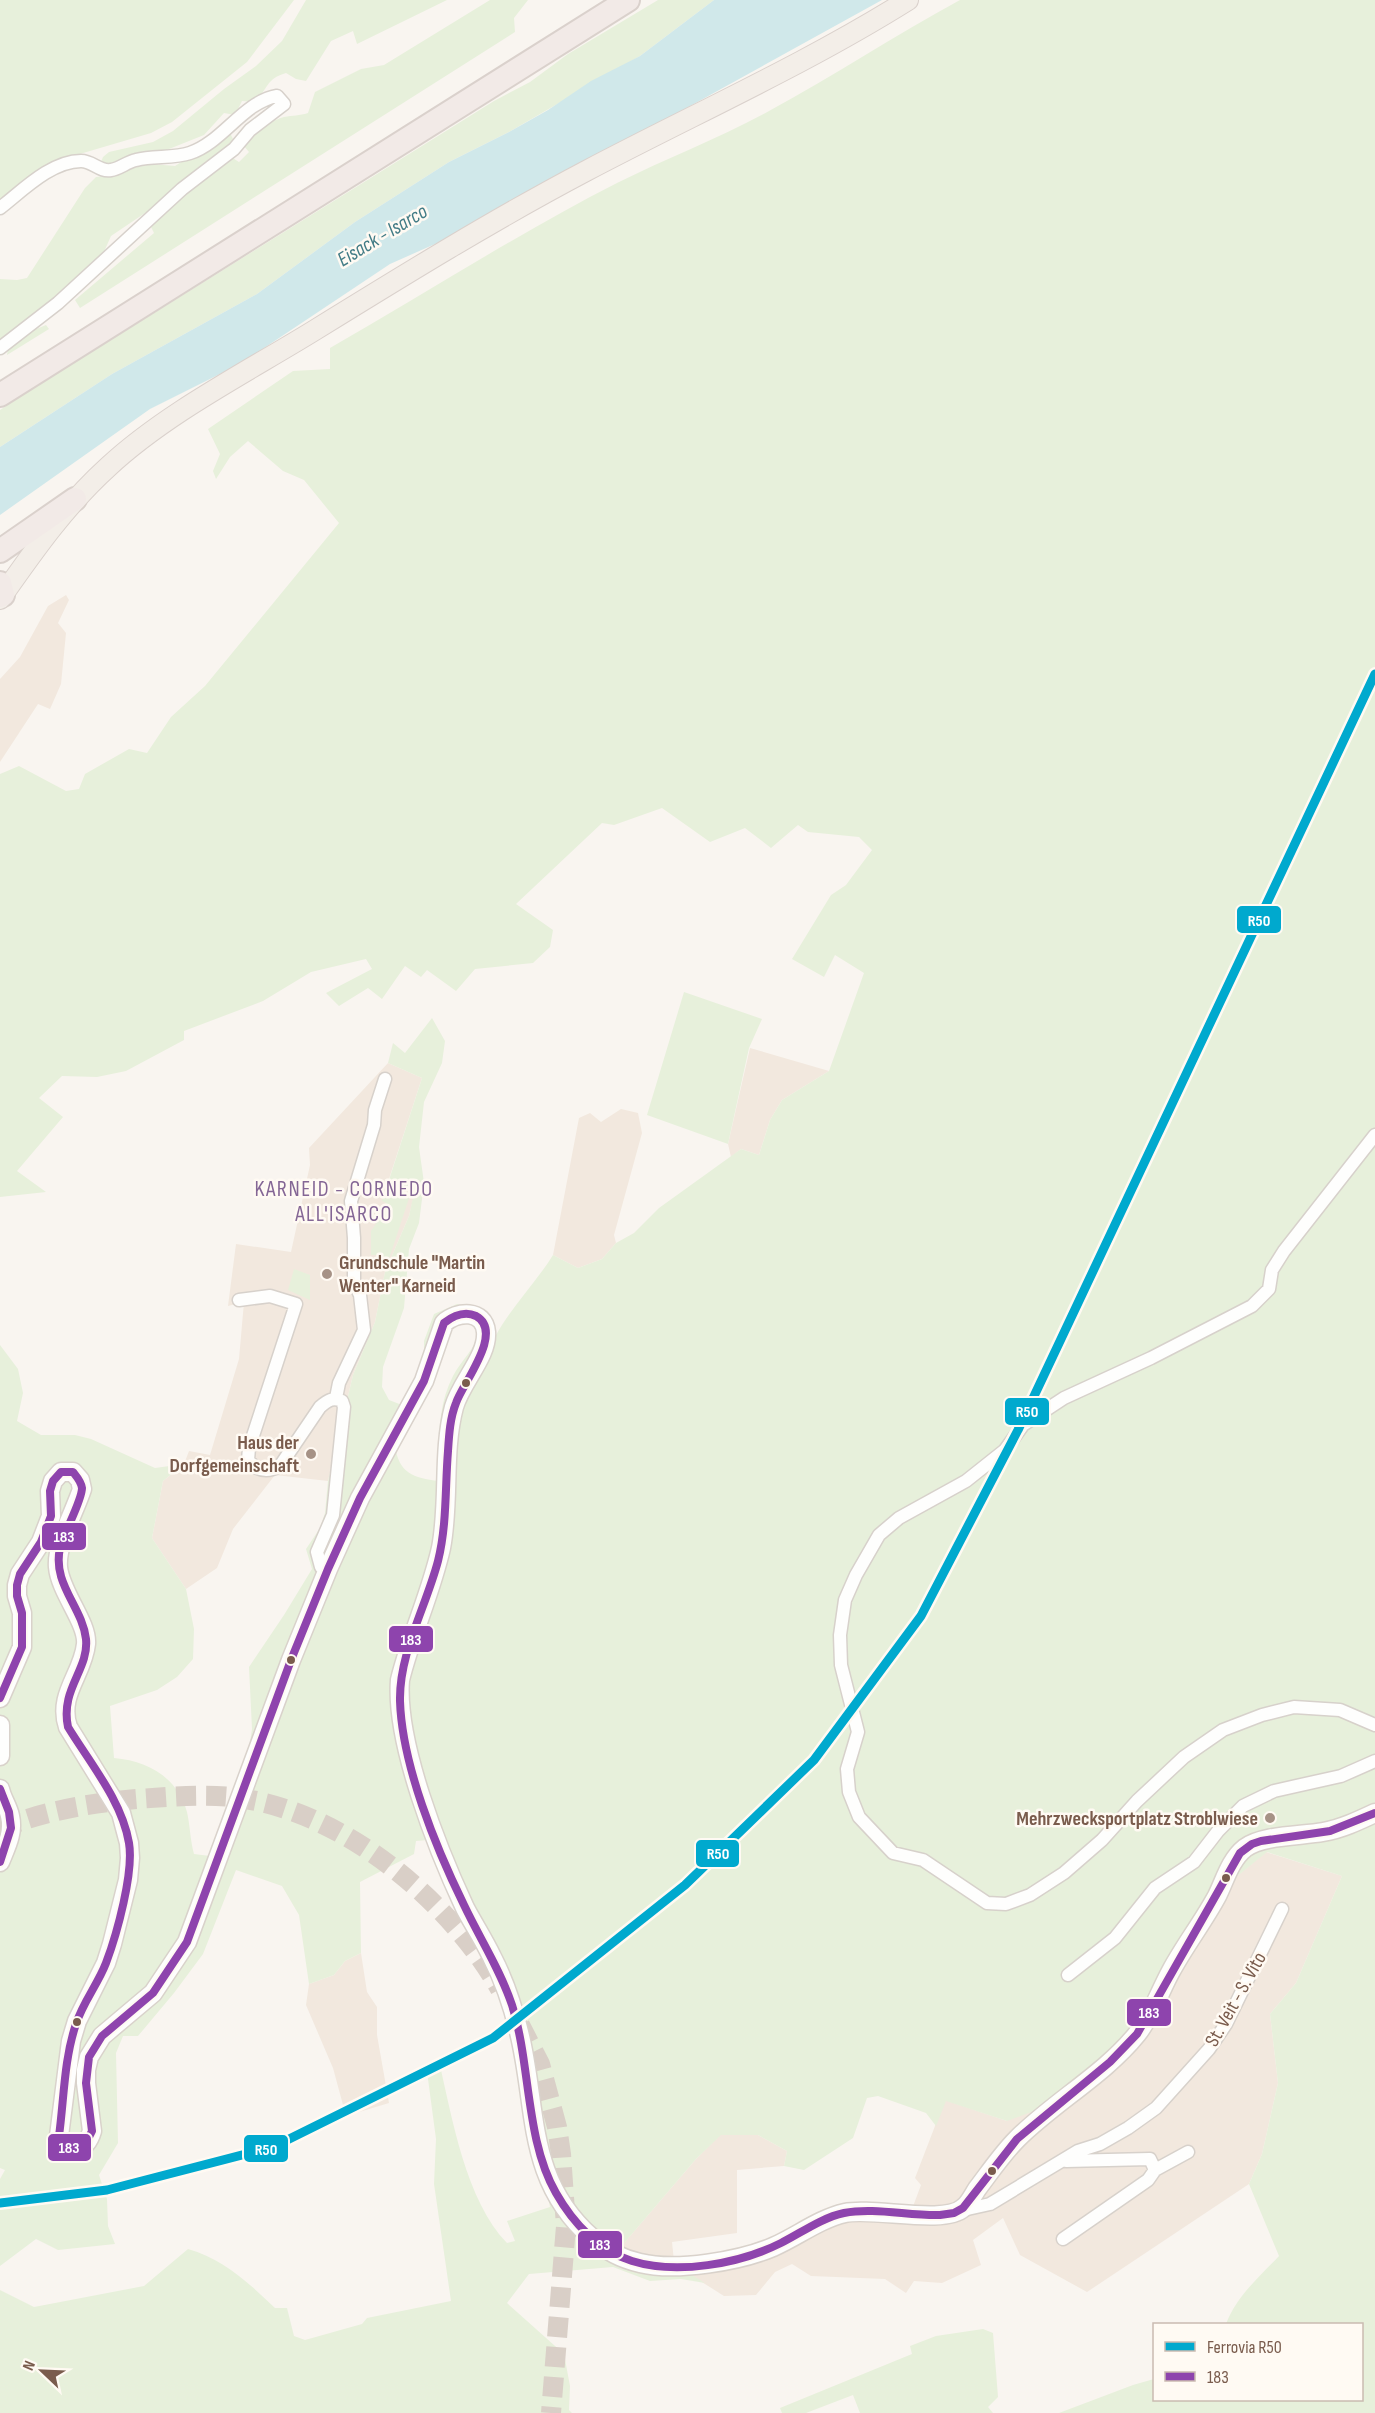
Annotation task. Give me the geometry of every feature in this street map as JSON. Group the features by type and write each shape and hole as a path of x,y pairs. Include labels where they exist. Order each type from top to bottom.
{"highway":[{"path":"0,380 602,0"},
{"path":"0,395 628,0"},
{"path":"0,551 75,499"}],"main road":[{"path":"1,593 75,499 109,466 177,414 455,244 577,176 824,48 908,0"}],"street":[{"path":"0,208 57,167 82,160 95,164 101,170 110,171 137,159 190,153 218,136 264,98 277,96 284,104 250,130 234,149 182,189 58,303 0,348"},
{"path":"336,1398 339,1383 364,1330 360,1295 354,1281 351,1201 385,1079"},
{"path":"1375,1136 1284,1251 1272,1270 1269,1289 1252,1306 1151,1358 1064,1398 1023,1425 1005,1450 966,1481 899,1518 879,1535 856,1575 845,1600 840,1635 841,1665 858,1732 847,1769 849,1792 860,1817 893,1853 923,1860 987,1903 1006,1904 1030,1895 1064,1873 1102,1840 1137,1801 1184,1757 1223,1730 1262,1715 1294,1707 1340,1710 1375,1725"},
{"path":"239,1300 270,1296 296,1304 249,1448 248,1460 255,1468 263,1471 280,1466 327,1400 336,1398 342,1401 344,1407 333,1515 317,1552 317,1559 321,1567 328,1569"},
{"path":"0,1698 22,1647 22,1612 17,1596 20,1575 41,1542 51,1516 52,1481 61,1472 73,1472 80,1480 82,1489 63,1541 58,1567 64,1590 83,1628 87,1642 68,1694 65,1716 68,1727 121,1813 129,1843 130,1858 128,1880 106,1963 77,2021 71,2041 59,2136 63,2143 75,2149 83,2148 89,2141 92,2131 86,2070 95,2045 111,2027 153,1994 186,1942 291,1660 360,1498 424,1381 444,1323 451,1316 459,1313 469,1313 478,1318 485,1325 486,1343 461,1388 454,1407 449,1440 446,1514 441,1549 405,1660 398,1702 422,1796 441,1852 466,1909 495,1961 511,2004 520,2035 536,2145 553,2187 572,2218 594,2240 617,2255 638,2263 659,2266 714,2262 749,2256 777,2245 825,2219 849,2212 943,2216 962,2210 1002,2156 1020,2136 1105,2066 1139,2031 1171,1970 1209,1910 1232,1865 1245,1849 1261,1841 1339,1828 1375,1813"},
{"path":"0,1725 0,1756"},
{"path":"1068,1975 1114,1938 1155,1888 1194,1862 1218,1831 1243,1806 1274,1791 1341,1776 1375,1761"},
{"path":"0,1789 1,1797 10,1815 11,1836 0,1862"},
{"name":"St. Veit - S. Vito","path":"962,2210 990,2204 1078,2151 1100,2144 1128,2128 1156,2108 1209,2049 1226,2024 1282,1909"},
{"path":"1063,2240 1148,2180 1155,2170 1188,2152"},
{"name":"St. Veit - S. Vito","path":"1061,2161 1150,2159 1155,2170"}],"shaded area":[{"path":"66,595 69,600 58,623 66,633 61,684 50,709 38,704 0,762 0,679 20,657 48,606"},
{"path":"750,1048 829,1071 782,1100 770,1120 759,1155 741,1149 731,1157 728,1144"},
{"path":"388,1063 422,1078 388,1182 415,1192 409,1216 385,1272 375,1322 353,1375 328,1481 275,1475 233,1529 217,1568 186,1589 152,1538 163,1481 184,1464 189,1451 210,1455 239,1359 244,1302 228,1306 236,1244 291,1252 310,1165 309,1148"},
{"path":"621,1109 638,1113 642,1133 614,1235 616,1243 602,1259 578,1268 553,1255 579,1118 590,1113 601,1122"},
{"path":"1266,1852 1342,1876 1296,1983 1270,2014 1278,2083 1262,2154 1249,2184 1087,2292 1020,2255 1003,2218 973,2240 981,2265 942,2283 914,2281 906,2293 885,2279 811,2276 792,2264 775,2272 756,2295 724,2296 667,2260 642,2257 619,2249 696,2159 720,2135 758,2135 787,2151 784,2166 737,2170 737,2233 672,2242 674,2261 738,2250 769,2240 809,2219 912,2209 921,2185 915,2178 945,2100 1007,2121 1219,1891"},
{"path":"361,1953 367,1992 377,2007 377,2035 389,2103 346,2116 333,2068 306,2005 309,1984 334,1975 345,1961"}],"green space":[{"path":"0,0 294,0 247,62 172,122 151,133 73,156 0,202"},
{"path":"306,0 447,0 357,44 353,31 331,41 306,81 296,79 286,73 279,75 254,102 242,101 235,115 224,113 204,135 164,151 108,167 101,162 109,152 153,142 173,131 256,66 282,41"},
{"path":"490,0 528,0 514,18 515,32 80,308 75,300 154,233 150,225 173,203 231,157 239,162 249,152 243,145 262,128 284,117 308,113 315,92 361,69 384,65"},
{"path":"658,0 714,0 640,56 509,132 449,162 355,222 257,294 112,374 0,447 0,410 494,101 530,82 568,54"},
{"path":"960,0 1375,0 1375,2413 1059,2413 1153,2379 1153,2401 1363,2401 1363,2323 1226,2323 1242,2296 1279,2256 1249,2184 1262,2154 1278,2083 1270,2014 1296,1983 1342,1876 1267,1852 1219,1891 1176,1963 1105,2066 1047,2106 1007,2121 946,2101 936,2126 926,2113 878,2096 867,2098 853,2138 804,2170 784,2166 787,2151 758,2135 721,2135 696,2159 620,2248 642,2257 667,2260 705,2283 681,2279 650,2281 613,2267 529,2274 507,2303 564,2354 570,2386 569,2410 572,2413 0,2413 0,2290 34,2307 144,2286 188,2249 224,2265 275,2308 287,2308 294,2336 305,2340 362,2324 367,2318 451,2301 434,2184 436,2139 426,2064 439,2061 455,2133 471,2182 481,2205 507,2243 515,2241 507,2221 550,2207 509,2011 428,1840 416,1841 414,1854 360,1882 361,1953 345,1961 334,1975 309,1984 299,1915 282,1886 236,1870 203,1954 138,2036 123,2036 116,2053 118,2143 99,2175 107,2199 108,2226 115,2244 58,2250 36,2239 0,2266 0,2179 5,2170 0,2168 0,1345 18,1369 23,1393 17,1421 41,1435 75,1435 91,1439 155,1468 184,1464 163,1481 152,1538 186,1589 194,1629 193,1659 177,1677 157,1690 110,1706 114,1758 149,1767 168,1780 176,1789 187,1812 194,1854 210,1856 247,1762 252,1729 249,1667 312,1569 306,1549 320,1528 325,1513 328,1481 353,1375 375,1322 385,1272 409,1216 414,1193 388,1183 422,1078 388,1063 393,1043 405,1053 432,1018 445,1041 442,1063 424,1102 419,1147 424,1183 419,1223 409,1249 404,1308 383,1367 382,1387 389,1400 402,1405 424,1359 424,1341 434,1314 457,1304 478,1309 495,1337 553,1255 578,1268 602,1259 616,1243 634,1233 659,1208 741,1149 759,1155 770,1120 782,1100 829,1071 864,973 835,955 824,977 792,959 831,895 846,885 872,850 859,837 808,832 798,825 771,848 745,828 710,842 662,808 614,825 602,823 516,904 553,930 550,947 533,963 475,969 456,991 427,970 421,977 405,966 382,999 368,988 339,1006 326,993 372,969 366,959 311,972 263,1001 184,1031 184,1040 126,1071 97,1077 62,1076 39,1098 63,1117 17,1171 46,1192 0,1197 0,774 19,766 66,791 79,789 85,774 129,749 147,753 171,717 205,686 339,523 304,480 283,471 248,441 230,457 216,479 213,471 220,454 208,429 293,371 330,369 330,348 544,222 617,183 732,130 817,84","holes":["470,1323 479,1332 456,1370 444,1401 439,1441 439,1481 415,1476 404,1468 395,1446 451,1324"]},
{"path":"224,135 231,135 233,139 226,148 184,179 151,209 111,236 103,254 52,300 0,340 0,279 27,278 85,188 96,177 152,164 175,166"},
{"path":"46,325 49,329 7,355 8,348 29,332"},
{"path":"684,992 762,1019 749,1048 728,1144 647,1115"},
{"path":"386,1188 410,1195 389,1259 382,1259 381,1255 371,1255 371,1231 386,1203 382,1201"},
{"path":"294,1269 310,1275 310,1300 288,1290"},
{"path":"983,2329 993,2333 998,2397 988,2407 993,2413 860,2413 853,2395 806,2413 782,2413 780,2408 912,2354 910,2346 936,2336"}],"water":[{"name":"Eisack - Isarco","path":"714,0 882,0 462,232 390,264 240,364 150,409 0,515 0,447 112,374 257,294 355,222 449,162 509,132 548,110 591,81 640,56"}],"tunnel":[{"path":"0,1829 33,1817 67,1809 137,1799 220,1796 272,1805 312,1819 350,1839 387,1863 451,1922 478,1955 500,1989"},
{"path":"520,2025 540,2064 557,2127 561,2154 566,2226 551,2413"}],"rail line":[{"name":"R50","path":"0,2203 107,2190 273,2147 493,2038 685,1885 814,1760 921,1616 1018,1430 1375,674"}],"transit line":[{"name":"183","path":"0,1698 22,1647 22,1613 17,1596 20,1574 41,1542 51,1516 50,1491 53,1481 61,1472 73,1472 82,1488 62,1541 59,1561 60,1573 83,1627 86,1650 68,1702 68,1727 120,1812 130,1855 124,1903 115,1936 103,1971 79,2016 69,2051 59,2136 68,2147 77,2149 86,2143 92,2131 86,2083 89,2057 102,2036 153,1993 187,1942 291,1660 360,1498 424,1381 444,1323 459,1315 476,1316 484,1324 486,1334 484,1346 452,1415 441,1547 433,1578 408,1648 401,1683 402,1726 407,1752 422,1806 442,1858 502,1979 512,2005 523,2052 533,2126 546,2172 556,2193 570,2215 598,2243 632,2261 668,2267 708,2265 746,2257 781,2243 827,2218 844,2213 879,2211 940,2215 954,2213 963,2208 1017,2139 1110,2062 1137,2034 1240,1853 1252,1844 1261,1841 1330,1831 1375,1813"},
{"name":"183","path":"0,1789 9,1812 11,1828 0,1862"}],"place":[{"name":"Grundschule \"Martin Wenter\" Karneid","path":"327,1274"},
{"name":"Haus der Dorfgemeinschaft","path":"311,1454"},
{"name":"Mehrzwecksportplatz Stroblwiese","path":"1270,1818"}],"district":[{"name":"KARNEID - CORNEDO ALL'ISARCO","path":"344,1200"}]}
